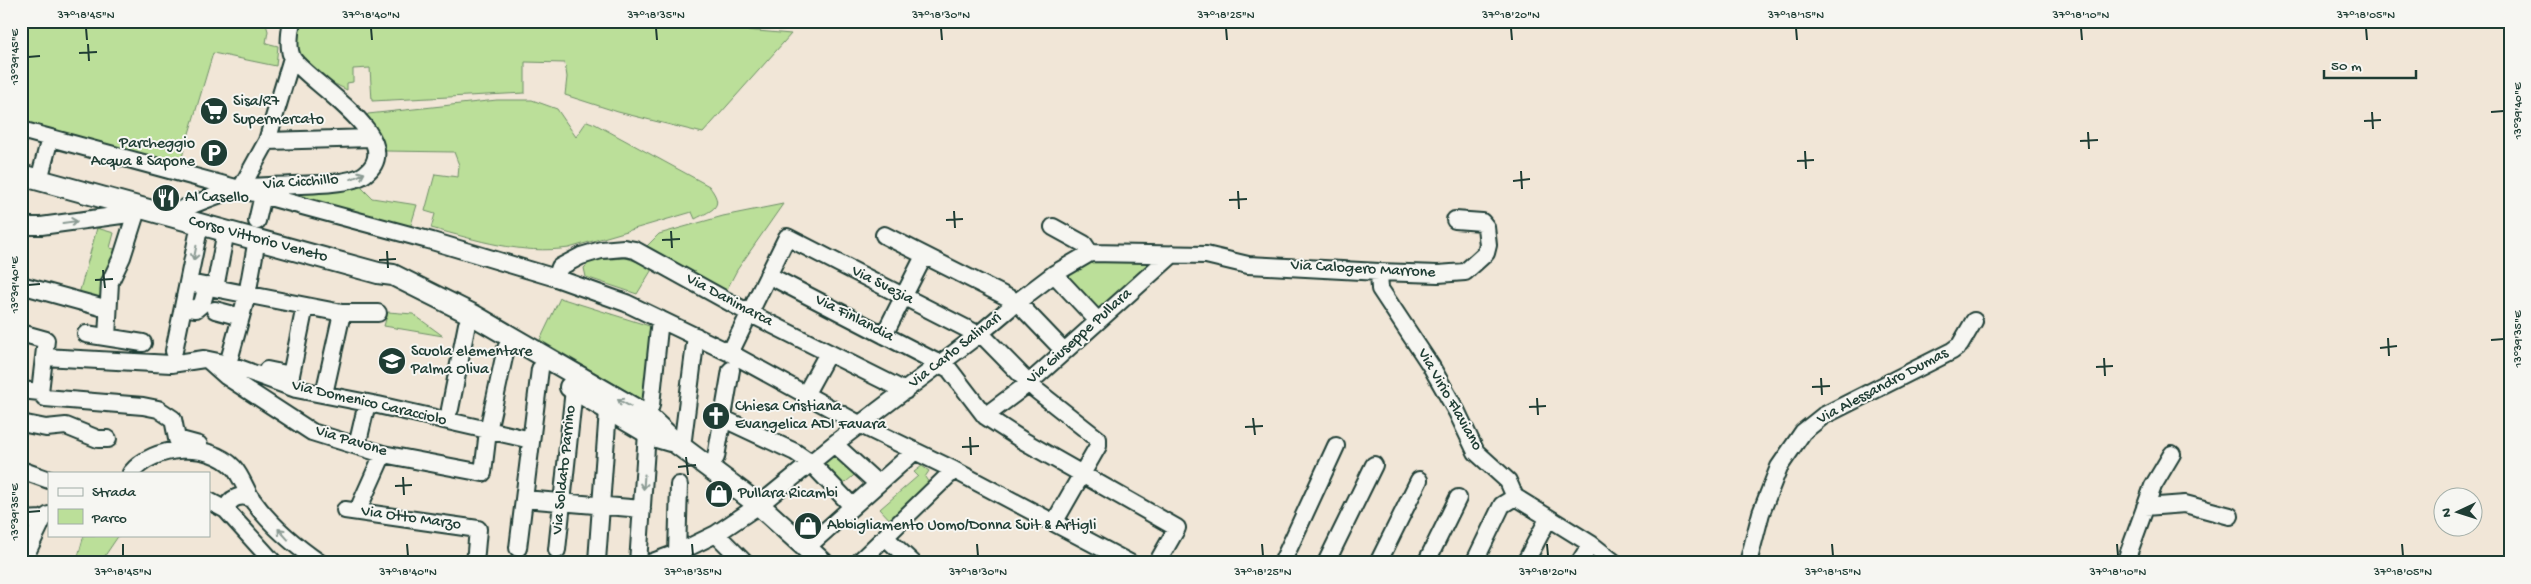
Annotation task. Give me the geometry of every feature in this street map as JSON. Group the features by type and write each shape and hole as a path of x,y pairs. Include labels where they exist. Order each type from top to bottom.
{"main road":[{"name":"Corso Vittorio Veneto","path":"30,177 137,210 174,217 226,231 257,230 378,273 393,275 472,315 679,445 710,466 760,505 816,558"},
{"name":"Corso Vittorio Veneto","path":"378,273 389,283 467,324 608,410 647,425"}],"street":[{"path":"241,188 267,141 292,58 289,37 292,21"},
{"name":"Via Cicchillo","path":"174,217 176,211 241,188 272,184 321,184 358,178 367,172 375,160 375,150 371,138 356,116 292,58"},
{"path":"21,130 432,241 556,278 626,303 730,353 861,425 1055,521 1130,563"},
{"path":"30,177 50,138"},
{"path":"267,141 371,138"},
{"path":"228,364 247,295 263,195"},
{"path":"21,226 41,226 137,210 122,258 110,282 107,337"},
{"name":"Via Calogero Marrone","path":"1173,254 1206,255 1248,265 1438,274 1465,272 1486,253 1488,245 1486,227 1482,222 1455,220"},
{"path":"174,351 200,224"},
{"path":"1053,227 1084,244 1090,252 1173,254"},
{"path":"184,307 196,309 202,304 211,287 226,231"},
{"path":"884,235 1017,302 1064,351"},
{"name":"Via Svezia","path":"768,275 787,237 985,338 1029,383 1098,439 1098,446 1083,473"},
{"name":"Via Danimarca","path":"556,278 560,267 581,256 610,249 635,250 749,313 905,391"},
{"name":"Via Carlo Salinari","path":"650,563 681,558 760,505 834,444 978,335 1017,302 1054,274 1090,252"},
{"name":"Via Giuseppe Pullara","path":"985,416 1029,383 1173,254"},
{"path":"884,335 924,256"},
{"name":"Via Virio Flaviano","path":"1379,272 1380,289 1431,366 1458,412 1476,452 1508,481 1515,497 1591,544 1616,563"},
{"path":"1054,274 1098,321"},
{"path":"730,353 768,275"},
{"name":"Via Finlandia","path":"768,275 949,369 985,416 1022,440 1177,528 1157,563"},
{"path":"189,283 342,313 378,313"},
{"path":"21,285 108,309"},
{"path":"255,374 258,367 291,375 305,306"},
{"path":"215,310 241,317"},
{"path":"324,394 342,313"},
{"path":"638,563 647,425 651,405 660,319"},
{"name":"Via Alessandro Dumas","path":"1748,563 1761,513 1778,467 1803,432 1822,416 1947,354 1960,345 1974,321"},
{"path":"450,409 467,324"},
{"path":"21,333 46,340 40,392"},
{"path":"86,334 143,343"},
{"path":"679,445 696,336"},
{"path":"488,431 506,348"},
{"path":"805,395 828,353"},
{"name":"Via Domenico Caracciolo","path":"44,357 171,364 208,360 228,364 296,389 531,440"},
{"name":"Via Pavone","path":"208,360 226,376 312,432 382,454 483,473 488,431"},
{"path":"518,548 540,369"},
{"path":"710,466 716,457 731,370"},
{"name":"Via Soldato Parrino","path":"557,550 574,389"},
{"path":"21,390 40,392 45,398 143,406 158,409 173,419 177,439 200,445 234,468 252,499 291,542 320,563"},
{"path":"356,446 367,403"},
{"path":"597,561 608,410"},
{"path":"722,418 795,452 811,463 852,506"},
{"path":"21,423 46,428 66,426 98,439 108,439"},
{"path":"834,444 878,484"},
{"path":"1282,563 1336,446"},
{"path":"135,468 154,456 181,450 214,454"},
{"path":"816,558 852,506 915,451"},
{"name":"Via Otto Marzo","path":"361,503 382,454"},
{"path":"2126,563 2153,486 2172,454"},
{"path":"1326,563 1374,465"},
{"path":"21,470 48,480"},
{"path":"858,563 954,470"},
{"path":"1055,521 1083,473"},
{"path":"1378,563 1419,480"},
{"path":"679,485 681,558"},
{"path":"226,510 229,502 236,497 244,496 252,499"},
{"path":"1474,563 1502,505 1515,497"},
{"path":"1426,563 1458,498"},
{"path":"524,499 642,509"},
{"path":"210,502 226,510 274,563"},
{"path":"2145,507 2185,504 2230,516"},
{"name":"Via Otto Marzo","path":"345,510 478,529 475,563"},
{"path":"21,520 46,517"},
{"path":"22,563 46,517"},
{"path":"1525,563 1548,519"},
{"path":"716,534 745,563"},
{"path":"885,537 913,563"},
{"path":"1579,563 1591,544"}],"green space":[{"path":"21,21 265,21 268,31 266,43 278,46 276,66 213,53 182,157 179,163 170,166 21,130"},
{"path":"301,21 645,21 791,34 703,133 618,112 565,95 567,77 565,63 525,62 525,93 372,101 370,68 353,69 353,82 347,83 347,90 324,78 307,65 301,57 298,47"},
{"path":"497,100 532,100 557,109 576,137 587,121 595,124 709,186 714,193 717,203 712,210 695,219 692,212 569,248 551,250 534,250 499,245 431,228 435,214 425,211 435,174 458,177 459,165 454,152 386,151 366,117 368,114"},
{"path":"361,187 372,198 417,205 410,228 279,194"},
{"path":"783,204 737,270 726,291 646,247 659,234 723,216"},
{"path":"97,228 114,233 110,248 123,251 106,302 79,294"},
{"path":"1156,257 1097,311 1063,273 1085,260"},
{"path":"626,258 650,266 651,271 637,294 586,277 584,268 590,262"},
{"path":"560,298 659,329 651,405 540,340"},
{"path":"388,312 413,314 443,336 384,326"},
{"path":"835,447 859,471 840,487 820,466"},
{"path":"922,466 929,471 925,477 929,483 893,523 880,509 918,476 914,472"},
{"path":"84,536 118,536 100,563 71,563 72,559 77,560"}],"place":[{"name":"Sisa/R7 Supermercato","path":"214,111"},
{"name":"Parcheggio Acqua & Sapone","path":"214,153"},
{"name":"Al Casello","path":"166,198"},
{"name":"Scuola elementare Palma Oliva","path":"392,361"},
{"name":"Chiesa Cristiana Evangelica ADI Favara","path":"716,416"},
{"name":"Pullara Ricambi","path":"719,494"},
{"name":"Abbigliamento Uomo/Donna Suit & Artigli","path":"808,526"}]}
